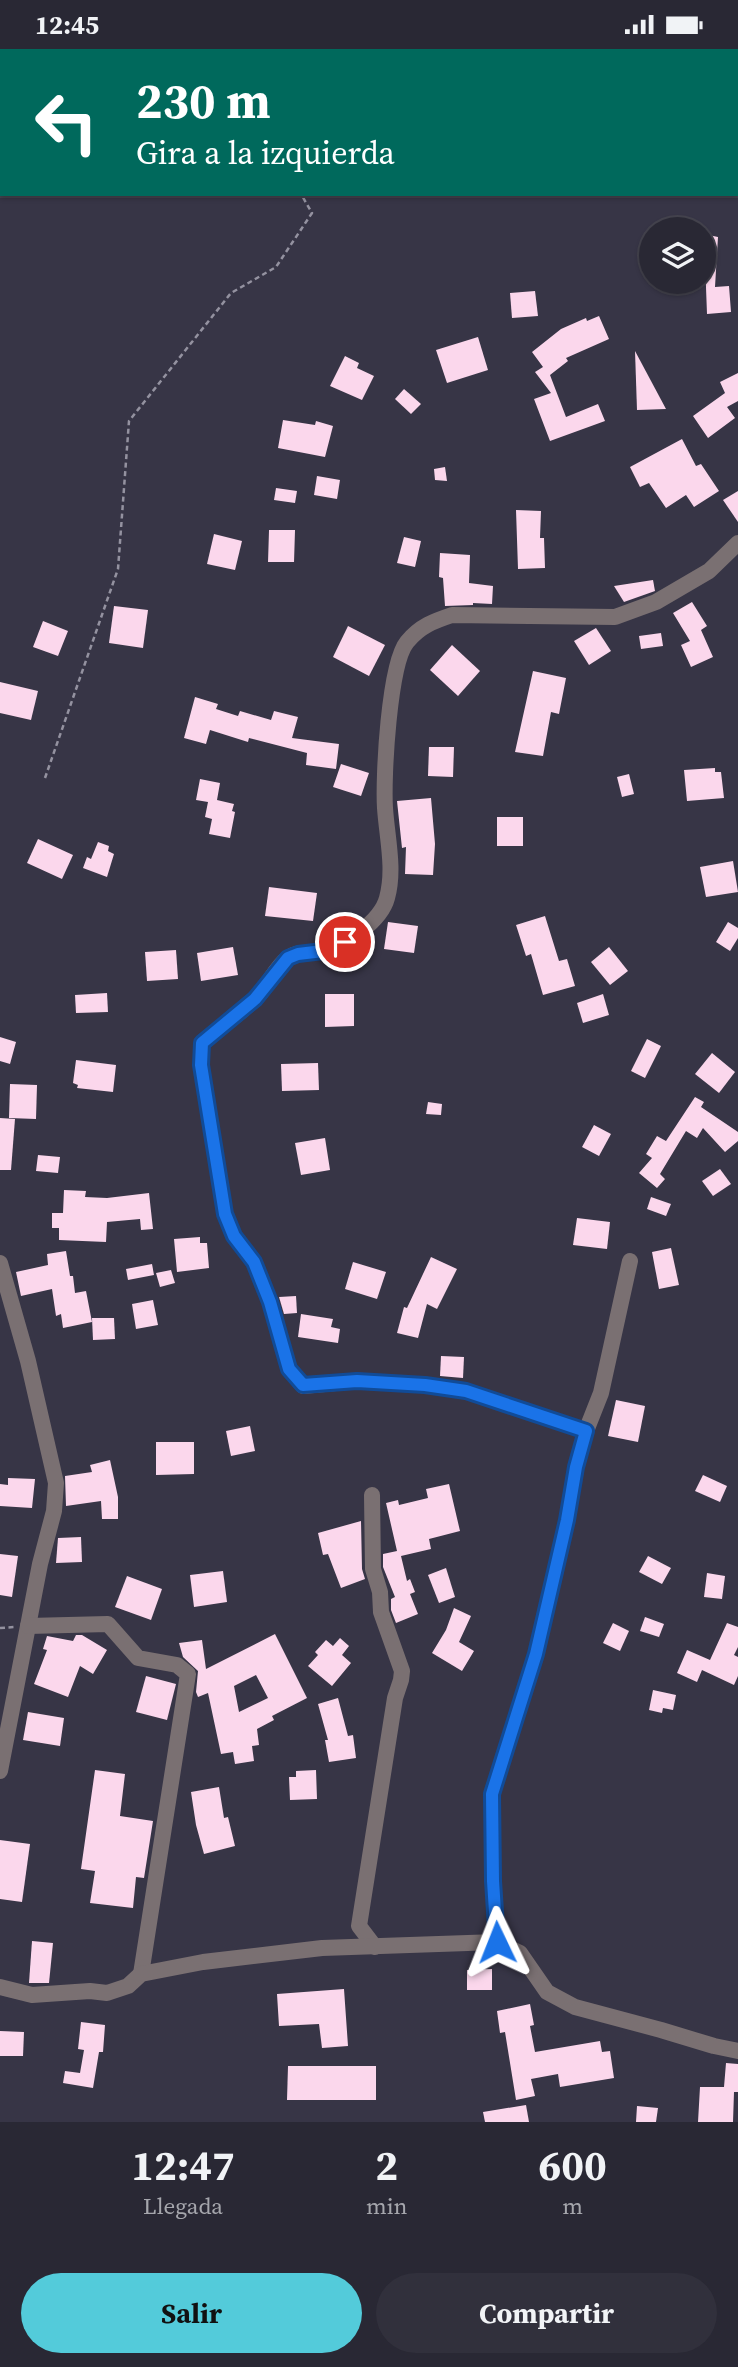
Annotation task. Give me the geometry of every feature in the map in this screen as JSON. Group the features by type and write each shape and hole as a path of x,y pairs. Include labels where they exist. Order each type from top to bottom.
{"street":[{"path":"586,1431 466,1391 425,1385 357,1381 303,1385 296,1379 282,1351 270,1302 254,1262 234,1236 225,1214 201,1065 202,1043 255,999 288,958 323,951 345,942 369,925 387,901 391,873 385,805 387,757 397,667 406,643 427,623 452,615 615,617 656,602 709,571 738,543"},
{"path":"497,1942 492,1794 536,1654 567,1520 576,1467 601,1393 630,1261"},
{"path":"0,1263 28,1361 56,1483 54,1511 40,1564 0,1771"},
{"path":"372,1495 373,1569 380,1592 381,1612 402,1671 395,1697 359,1926 374,1947"},
{"path":"28,1626 108,1624 138,1658 177,1665 188,1674 141,1974"},
{"path":"0,1987 32,1995 90,1991 107,1993 128,1986 141,1974 203,1962 322,1948 497,1942 520,1953 547,1992 575,2007 738,2051"}],"path":[{"path":"46,778 118,569 129,421 231,293 276,267 312,213 302,196"}],"building":[{"path":"716,237 718,237 716,270"},
{"path":"729,286 731,312 707,314 706,294 716,294 716,287"},
{"path":"535,291 538,316 512,318 510,293"},
{"path":"599,316 609,339 566,358 568,361 550,375 566,417 598,404 605,421 550,441 534,399 551,393 535,372 543,367 532,352 561,329 586,318 587,321"},
{"path":"478,337 488,370 447,383 436,350"},
{"path":"635,351 666,409 637,410"},
{"path":"345,356 359,363 357,368 374,376 362,400 330,386"},
{"path":"738,373 738,401 727,407 735,418 708,438 693,416 725,393 720,382"},
{"path":"404,389 421,404 411,414 395,399"},
{"path":"283,420 315,425 316,421 333,426 325,457 278,448"},
{"path":"682,439 696,466 701,464 719,491 694,507 686,495 666,508 649,483 640,487 630,467"},
{"path":"445,467 447,481 435,480 434,469"},
{"path":"317,476 340,480 337,499 314,495"},
{"path":"276,488 297,491 295,503 274,500"},
{"path":"738,491 738,522 723,500"},
{"path":"516,510 541,511 540,538 544,538 545,568 518,569"},
{"path":"269,530 295,530 294,562 268,562"},
{"path":"214,534 242,541 235,570 207,564"},
{"path":"404,537 421,541 415,567 397,563"},
{"path":"440,553 470,555 469,583 493,586 492,604 445,606 443,578 439,577"},
{"path":"653,580 655,591 624,602 614,586"},
{"path":"692,602 707,626 701,630 713,657 691,667 681,645 690,641 673,613"},
{"path":"114,606 148,610 143,648 109,643"},
{"path":"43,621 68,631 58,656 33,647"},
{"path":"348,626 385,645 369,676 333,657"},
{"path":"596,628 611,651 589,665 574,641"},
{"path":"661,633 663,646 641,649 639,636"},
{"path":"452,645 480,671 458,696 430,670"},
{"path":"533,671 566,678 559,714 551,712 543,756 515,752"},
{"path":"0,682 38,691 31,720 0,713"},
{"path":"195,697 218,704 216,709 238,716 240,711 271,720 274,711 298,717 292,738 339,744 336,769 306,765 307,753 249,738 248,742 210,730 206,744 184,738"},
{"path":"429,747 454,747 453,777 428,776"},
{"path":"341,764 369,773 361,796 333,787"},
{"path":"715,768 715,772 721,772 724,798 687,801 684,770"},
{"path":"629,774 634,794 622,797 617,777"},
{"path":"200,779 220,783 217,800 234,804 230,838 209,834 212,819 205,817 208,802 196,800"},
{"path":"431,798 435,844 433,875 405,874 406,847 402,848 397,801"},
{"path":"497,817 523,817 523,846 497,846"},
{"path":"38,839 73,855 62,879 27,863"},
{"path":"98,842 109,846 108,851 114,854 107,877 83,868 87,857 91,859"},
{"path":"733,861 738,892 706,897 700,867"},
{"path":"269,887 317,893 313,921 265,916"},
{"path":"545,916 559,961 567,959 575,986 543,995 531,954 526,956 516,925"},
{"path":"388,922 418,926 414,953 384,949"},
{"path":"728,922 738,928 738,938 730,951 716,942"},
{"path":"233,947 238,975 201,981 197,953"},
{"path":"609,947 628,971 610,985 591,962"},
{"path":"176,950 178,979 147,981 145,952"},
{"path":"107,993 108,1012 76,1013 75,995"},
{"path":"325,994 354,994 354,1026 325,1027"},
{"path":"603,994 609,1015 583,1023 577,1003"},
{"path":"0,1037 16,1042 10,1064 0,1061"},
{"path":"647,1039 661,1046 645,1078 631,1071"},
{"path":"712,1053 735,1072 719,1093 695,1074"},
{"path":"76,1060 116,1065 113,1092 77,1088 78,1085 73,1083"},
{"path":"318,1063 319,1090 282,1091 281,1064"},
{"path":"10,1084 37,1085 36,1119 9,1118"},
{"path":"695,1097 704,1102 701,1107 738,1132 738,1141 725,1152 703,1128 697,1138 686,1131 660,1174 665,1179 657,1188 639,1173 652,1158 646,1154 657,1136 666,1141"},
{"path":"428,1102 442,1104 441,1115 426,1114"},
{"path":"0,1118 15,1119 11,1170 0,1170"},
{"path":"594,1125 611,1134 599,1156 582,1147"},
{"path":"325,1138 330,1170 301,1175 295,1143"},
{"path":"38,1155 60,1157 58,1173 36,1171"},
{"path":"720,1169 731,1184 713,1196 702,1181"},
{"path":"64,1190 86,1191 85,1197 107,1198 149,1193 153,1229 141,1230 140,1219 107,1222 106,1242 59,1240 59,1228 52,1228 52,1213 63,1213"},
{"path":"651,1197 671,1204 666,1216 647,1209"},
{"path":"577,1218 610,1222 607,1249 573,1245"},
{"path":"200,1237 200,1243 207,1243 209,1268 177,1272 174,1239"},
{"path":"671,1248 679,1285 659,1289 652,1252"},
{"path":"66,1251 75,1293 86,1291 92,1322 63,1328 61,1314 56,1316 52,1289 21,1296 16,1272 48,1265 47,1254"},
{"path":"431,1257 457,1269 437,1309 427,1304 418,1338 397,1333 404,1307 407,1308"},
{"path":"353,1262 386,1272 377,1299 345,1289"},
{"path":"152,1264 154,1275 128,1280 126,1269"},
{"path":"171,1270 175,1283 160,1287 156,1273"},
{"path":"296,1296 297,1313 284,1314 279,1297"},
{"path":"153,1300 158,1325 136,1329 132,1304"},
{"path":"301,1314 333,1319 331,1327 340,1329 338,1343 298,1337"},
{"path":"92,1318 114,1318 115,1339 93,1340"},
{"path":"441,1356 464,1357 463,1378 440,1376"},
{"path":"616,1400 645,1406 638,1442 608,1436"},
{"path":"250,1426 255,1451 231,1456 226,1431"},
{"path":"156,1442 194,1442 194,1474 156,1475"},
{"path":"110,1460 118,1497 118,1519 102,1519 101,1501 66,1506 65,1476 92,1472 90,1465"},
{"path":"703,1475 727,1486 720,1502 695,1491"},
{"path":"8,1478 35,1479 32,1508 0,1506 0,1484 8,1485"},
{"path":"449,1484 460,1531 429,1539 431,1549 401,1556 407,1581 410,1579 415,1592 410,1594 418,1614 396,1623 391,1610 391,1599 395,1597 383,1567 383,1554 397,1551 386,1503 398,1500 399,1505 428,1498 426,1489"},
{"path":"361,1521 362,1569 365,1579 341,1588 328,1554 323,1555 318,1533"},
{"path":"81,1537 82,1562 56,1563 58,1538"},
{"path":"0,1554 18,1556 12,1597 0,1595"},
{"path":"648,1556 671,1568 662,1584 639,1572"},
{"path":"446,1568 455,1597 439,1603 428,1575"},
{"path":"223,1571 227,1602 194,1607 190,1575"},
{"path":"707,1573 725,1576 722,1599 704,1597"},
{"path":"127,1576 162,1589 151,1620 115,1607"},
{"path":"454,1608 471,1616 459,1642 474,1651 462,1671 432,1653 446,1630"},
{"path":"645,1617 664,1624 659,1637 640,1631"},
{"path":"613,1623 629,1631 620,1651 603,1643"},
{"path":"727,1623 738,1627 738,1647 734,1655 738,1657 738,1676 734,1685 702,1670 697,1682 677,1673 687,1650 710,1660"},
{"path":"275,1634 307,1698 272,1716 274,1720 257,1729 259,1745 252,1746 254,1761 235,1764 233,1752 221,1754 208,1693 198,1697 198,1671 183,1657 179,1643 202,1640 206,1669","holes":["256,1675 268,1698 239,1712 234,1686"]},
{"path":"76,1635 82,1635 107,1650 93,1674 80,1666 68,1697 34,1684 47,1650 43,1649 47,1636 73,1641"},
{"path":"340,1638 349,1646 342,1655 351,1663 332,1686 308,1666 318,1655 315,1652 326,1640 333,1646"},
{"path":"146,1676 176,1684 167,1720 136,1712"},
{"path":"653,1690 676,1695 673,1710 663,1708 662,1713 649,1710"},
{"path":"338,1698 348,1736 353,1735 356,1758 329,1762 325,1740 328,1740 318,1704"},
{"path":"28,1712 64,1718 60,1746 23,1740"},
{"path":"95,1770 125,1774 120,1816 153,1821 144,1878 136,1877 133,1908 90,1903 95,1871 81,1869"},
{"path":"316,1770 317,1799 290,1800 289,1777 296,1777 296,1771"},
{"path":"219,1787 224,1818 228,1817 235,1846 204,1854 191,1792"},
{"path":"0,1840 30,1844 22,1902 0,1899"},
{"path":"32,1941 53,1943 49,1983 29,1983"},
{"path":"492,1969 492,1990 467,1990 467,1970"},
{"path":"344,1989 348,2046 322,2048 319,2024 279,2026 277,1994"},
{"path":"530,2004 534,2025 530,2026 535,2052 600,2041 602,2052 610,2051 614,2078 560,2087 558,2074 531,2079 535,2096 516,2100 505,2032 500,2033 497,2011"},
{"path":"81,2022 105,2025 103,2052 99,2052 93,2088 63,2083 65,2071 80,2073 84,2050 78,2049"},
{"path":"0,2031 24,2032 23,2056 0,2056"},
{"path":"726,2063 738,2064 738,2092 734,2092 733,2122 698,2122 700,2087 724,2087"},
{"path":"288,2066 376,2066 376,2100 287,2100"},
{"path":"526,2105 529,2122 485,2122 483,2112"},
{"path":"637,2106 658,2108 656,2122 636,2122"}],"route":[{"path":"345,942 323,951 288,958 255,999 202,1043 201,1065 225,1214 234,1236 254,1262 270,1302 289,1369 303,1385 357,1381 425,1385 466,1391 586,1431 536,1654 492,1794 497,1942"}]}
